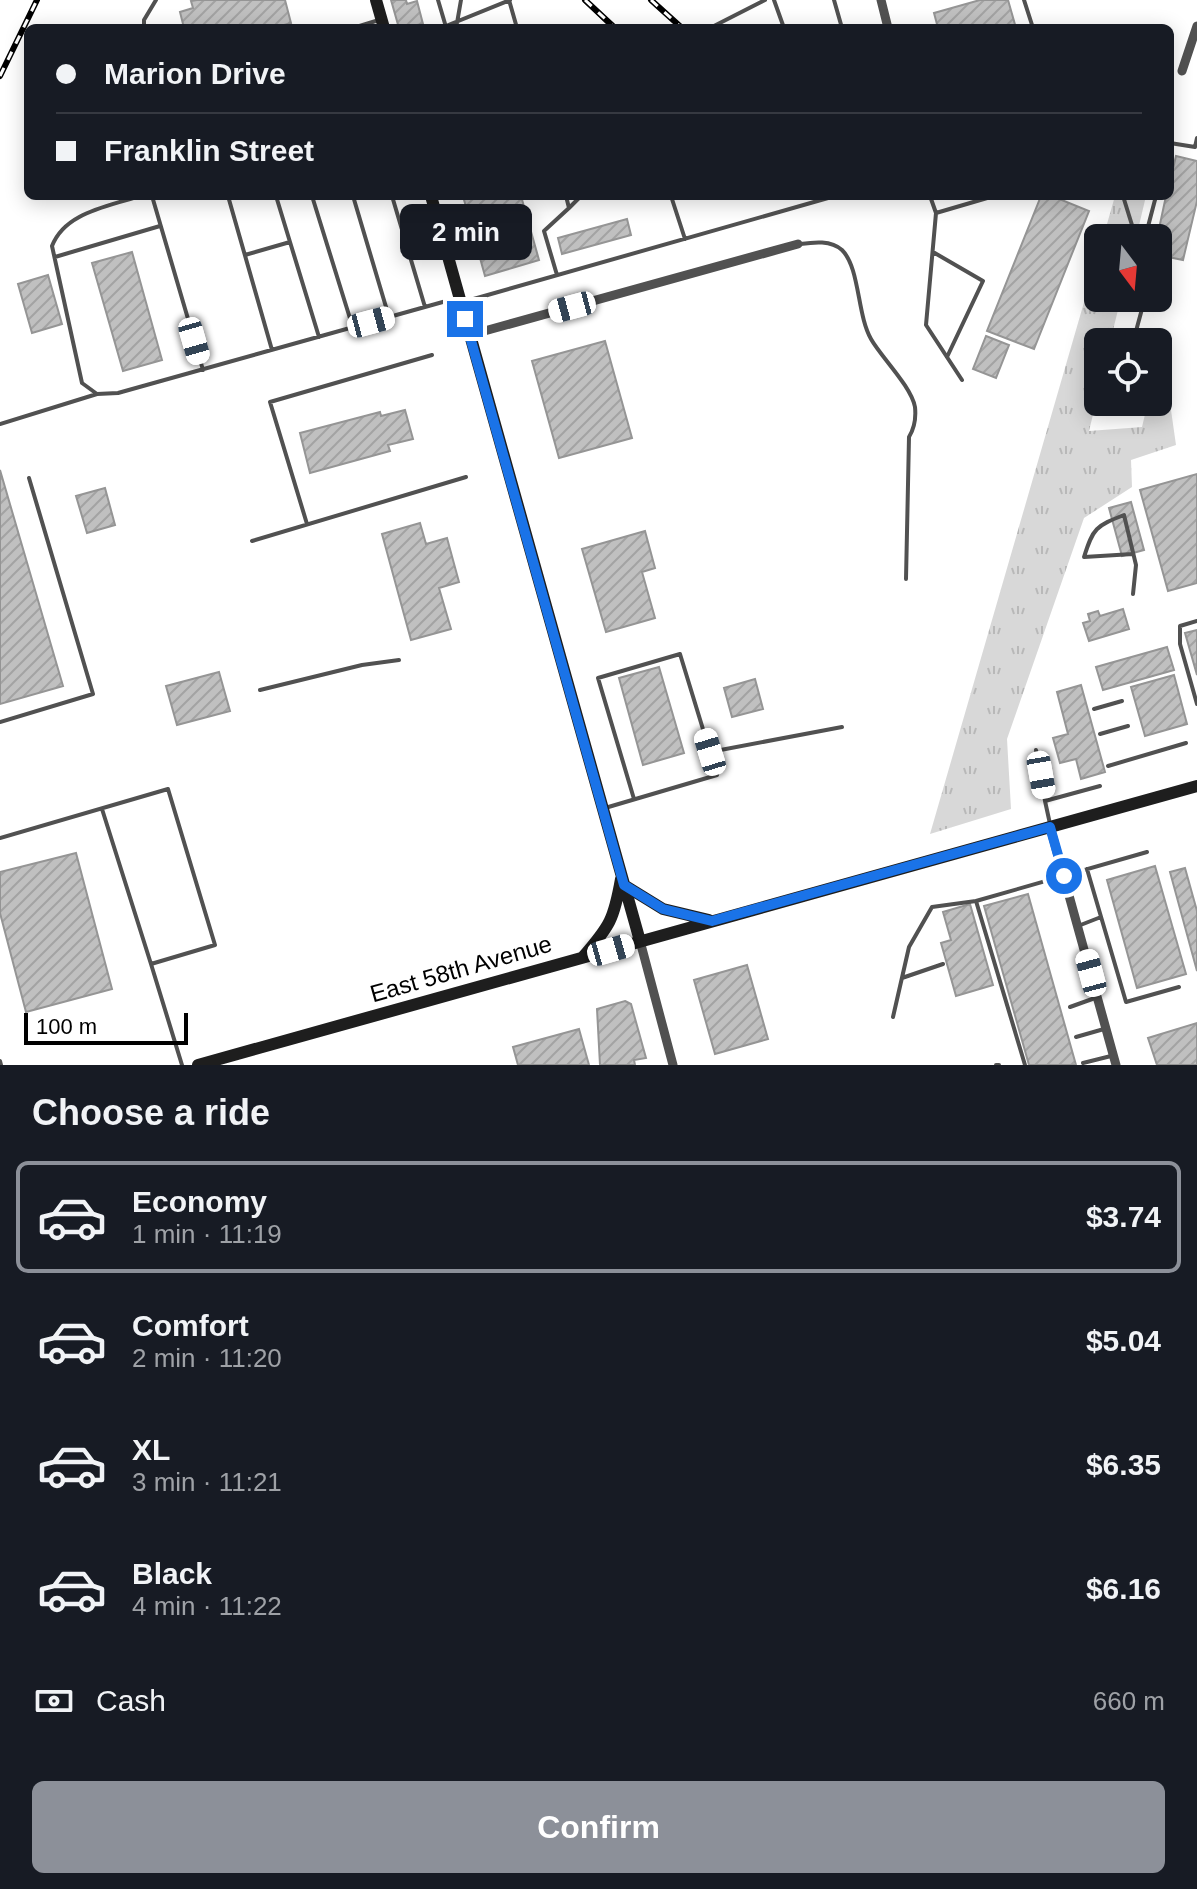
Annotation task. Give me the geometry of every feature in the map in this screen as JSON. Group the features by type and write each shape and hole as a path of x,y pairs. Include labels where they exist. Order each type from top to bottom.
{"main road":[{"path":"376,0 383,24"},
{"path":"432,200 640,941"},
{"name":"East 58th Avenue","path":"198,1065 1197,786"},
{"path":"623,880 663,909 712,921"},
{"path":"582,958 615,916 623,880"}],"street":[{"path":"881,0 887,24"},
{"path":"1182,71 1197,26"},
{"path":"470,335 798,244"},
{"path":"1050,827 1115,1060"},
{"path":"640,941 673,1065"}],"lane":[{"path":"144,24 156,0"},
{"path":"438,0 442,24"},
{"path":"457,23 461,0"},
{"path":"454,24 509,0 516,24"},
{"path":"584,0 609,24"},
{"path":"718,24 765,0"},
{"path":"774,0 783,24"},
{"path":"834,0 841,24"},
{"path":"1024,0 1032,24"},
{"path":"1174,144 1195,147 1197,138"},
{"path":"97,394 82,383 52,246 58,231 74,219 128,200"},
{"path":"153,200 203,370"},
{"path":"229,200 272,350"},
{"path":"277,200 319,337"},
{"path":"313,200 353,328"},
{"path":"354,200 389,317"},
{"path":"393,200 425,307"},
{"path":"567,200 569,208"},
{"path":"557,275 544,231 577,200"},
{"path":"672,200 685,239"},
{"path":"0,424 97,394 118,393 425,307 557,275 821,200"},
{"path":"931,200 936,213 926,325 962,380"},
{"path":"936,213 980,200"},
{"path":"1124,200 1132,224"},
{"path":"1149,224 1155,200"},
{"path":"54,258 160,226"},
{"path":"798,244 821,241 841,249 848,261 860,311 871,339 890,363 915,405 913,430 909,437 906,579"},
{"path":"245,255 290,242"},
{"path":"933,252 983,281 947,357"},
{"path":"307,524 270,402 432,355"},
{"path":"252,541 466,477"},
{"path":"0,722 93,694 29,478"},
{"path":"1133,554 1084,557 1088,542 1099,525 1124,515 1136,565 1133,594"},
{"path":"1197,621 1180,626 1180,644 1197,704"},
{"path":"603,809 717,775 680,654 598,678 634,799"},
{"path":"260,690 362,665 399,660"},
{"path":"1094,709 1122,701"},
{"path":"1100,734 1128,726"},
{"path":"710,752 842,727"},
{"path":"1108,766 1186,743"},
{"path":"1036,750 1050,827"},
{"path":"1045,801 1100,786"},
{"path":"0,838 168,789 215,945 151,964"},
{"path":"102,809 182,1065"},
{"path":"893,1017 909,947 932,907 976,901 1147,852"},
{"path":"1087,869 1126,1002 1179,987"},
{"path":"976,901 1025,1065"},
{"path":"1078,926 1101,917"},
{"path":"902,978 943,964"},
{"path":"1070,1007 1097,997"},
{"path":"1076,1037 1106,1028"},
{"path":"1083,1063 1115,1060"}],"green space":[{"path":"1114,200 1145,200 1139,224 1107,224"},
{"path":"1084,302 1084,312 1118,312 1114,328 1084,328 1084,416 1093,416 1089,431 1142,427 1145,416 1172,416 1176,445 1131,460 1132,487 1084,518 1007,739 1011,809 930,834"}],"building":[{"path":"285,0 291,23 183,24 180,12 193,8 191,1"},
{"path":"391,0 406,0 407,4 417,1 423,24 398,24"},
{"path":"980,0 1008,0 1015,24 937,24 934,13"},
{"path":"1176,156 1197,161 1197,201 1183,260 1172,258 1172,224 1160,224 1165,200 1174,200"},
{"path":"464,200 522,200 539,260 485,276"},
{"path":"1039,200 1062,200 1089,211 1034,349 987,331"},
{"path":"627,219 631,235 562,254 558,238"},
{"path":"132,252 162,360 123,371 92,263"},
{"path":"48,275 62,324 32,333 18,284"},
{"path":"986,336 1009,345 996,378 973,369"},
{"path":"605,341 632,438 559,458 532,361"},
{"path":"405,410 413,439 388,445 390,451 310,473 300,433 380,412 381,416"},
{"path":"0,470 63,686 0,704"},
{"path":"1197,474 1197,583 1168,591 1140,490"},
{"path":"105,488 115,525 87,533 76,496"},
{"path":"1131,502 1144,550 1122,556 1109,508"},
{"path":"420,523 426,544 447,538 459,582 439,588 451,629 411,640 382,534"},
{"path":"645,531 655,568 642,572 655,618 606,632 582,549"},
{"path":"1123,609 1129,629 1089,641 1083,623 1090,621 1088,614 1098,611 1100,616"},
{"path":"1197,630 1197,675 1185,633"},
{"path":"1167,647 1174,670 1103,690 1096,667"},
{"path":"659,667 684,753 643,765 619,678"},
{"path":"219,672 230,711 177,725 166,686"},
{"path":"1174,675 1187,724 1145,736 1131,687"},
{"path":"755,679 763,709 732,717 724,688"},
{"path":"1081,685 1105,772 1081,779 1076,759 1060,763 1053,738 1068,734 1057,692"},
{"path":"76,853 112,989 26,1012 0,913 0,872"},
{"path":"1155,866 1186,974 1137,988 1107,880"},
{"path":"1185,868 1197,911 1197,971 1170,872"},
{"path":"1028,894 1076,1065 1029,1065 984,906"},
{"path":"970,904 993,985 956,996 941,943 951,940 943,912"},
{"path":"747,965 768,1039 715,1054 694,980"},
{"path":"625,1001 631,1004 646,1058 634,1060 635,1065 600,1065 597,1009"},
{"path":"1197,1023 1197,1065 1157,1065 1148,1038"},
{"path":"579,1029 589,1065 518,1065 513,1047"}],"railway":[{"path":"25,24 37,0"},
{"path":"585,0 611,24"},
{"path":"651,0 678,24"},
{"path":"0,76 24,27"}],"route":[{"path":"465,319 624,885 663,909 712,921 1050,827 1064,876"}]}
